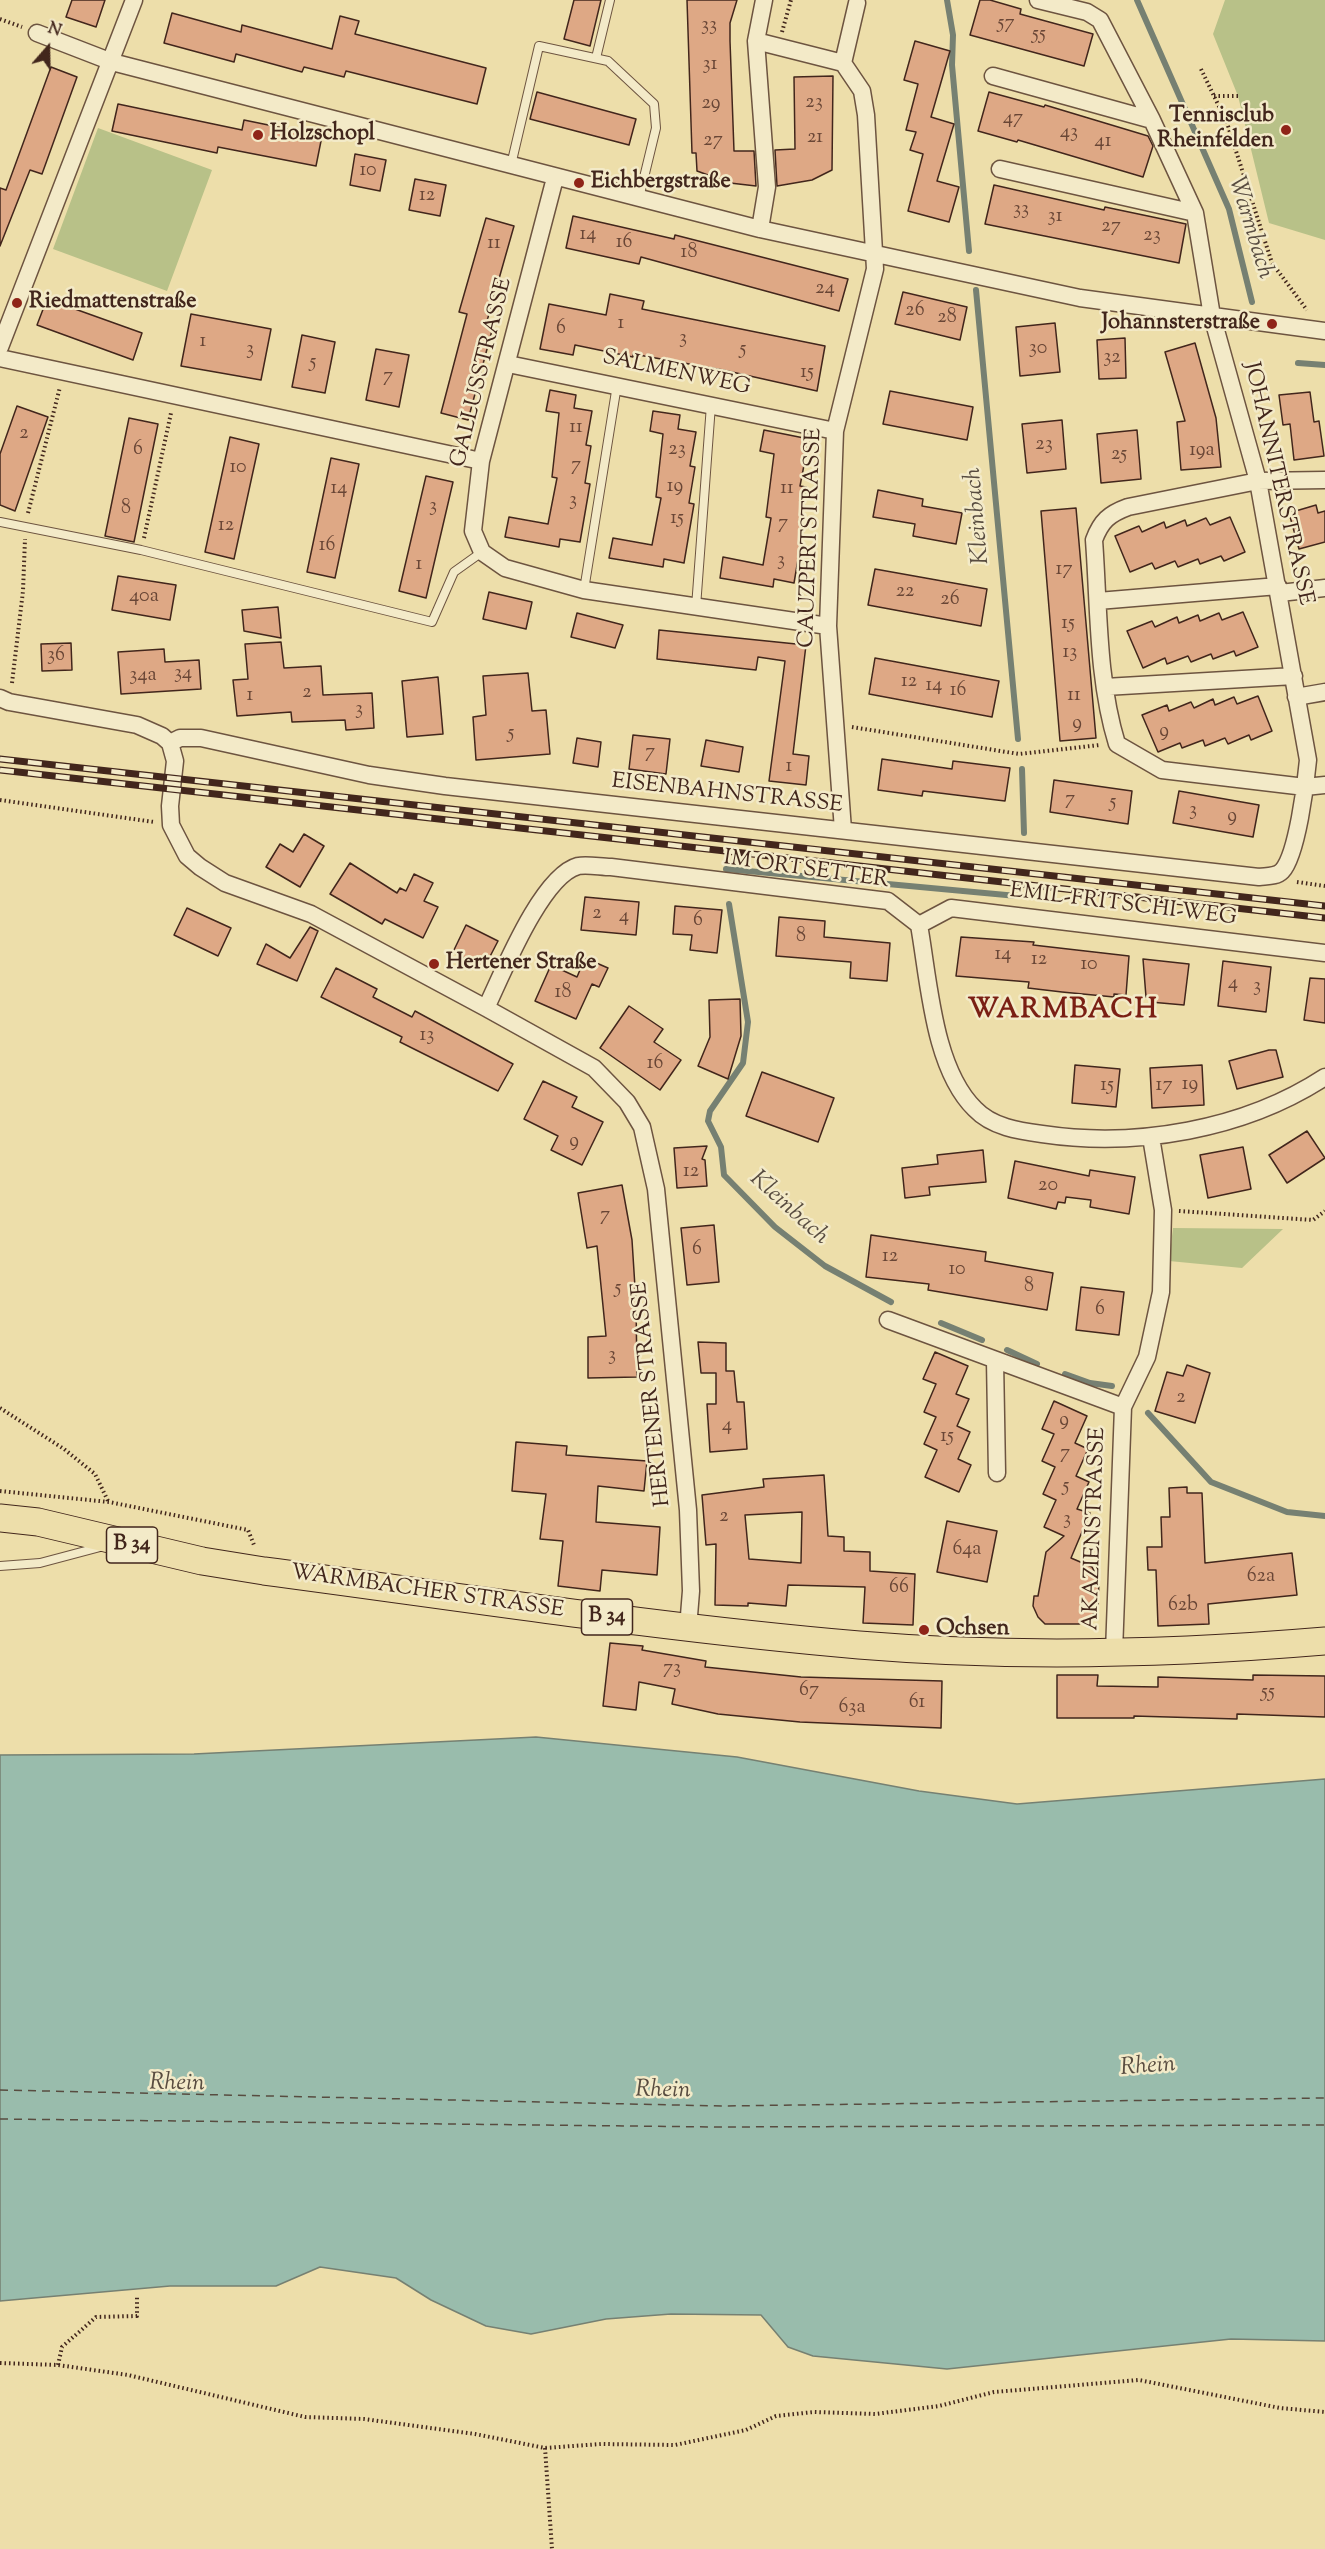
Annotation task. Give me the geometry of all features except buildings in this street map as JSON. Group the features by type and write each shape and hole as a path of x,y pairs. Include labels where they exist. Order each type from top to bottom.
{"main road":[{"name":"WARMBACHER STRASSE","path":"0,1518 38,1522 119,1542 264,1571 688,1628 912,1648 1114,1652 1256,1647 1325,1641"}],"street":[{"path":"0,347 135,0"},
{"path":"760,229 767,187 756,41 764,0"},
{"name":"JOHANNITERSTRASSE","path":"1038,0 1087,12 1100,20 1152,120 1195,213 1212,316 1258,481 1308,760 1305,787 1290,857 1282,870"},
{"path":"843,63 857,3"},
{"path":"38,33 112,62 511,167 760,229 876,252 1080,298 1323,330"},
{"path":"756,41 843,63 862,92 876,252"},
{"path":"993,76 1152,120"},
{"path":"1000,169 1195,213"},
{"name":"GALLUSSTRASSE","path":"482,552 472,531 481,461 555,178"},
{"name":"CAUZPERTSTRASSE","path":"843,830 828,626 835,431 875,269 876,252"},
{"path":"0,358 481,461"},
{"name":"SALMENWEG","path":"508,364 835,431"},
{"path":"1325,480 1258,481 1112,513 1100,524 1094,540 1105,687 1110,722 1117,744 1162,770 1305,787 1325,785"},
{"path":"482,552 505,568 584,590 828,626"},
{"path":"1098,601 1325,588"},
{"path":"1105,687 1294,676"},
{"path":"1296,697 1325,692"},
{"path":"0,698 20,704 137,725 153,730 170,743"},
{"name":"EISENBAHNSTRASSE","path":"170,743 180,738 201,738 369,775 434,785 1259,877 1275,875 1282,870"},
{"name":"HERTENER STRASSE","path":"170,743 175,761 170,806 171,825 187,856 213,877 311,914 594,1068 627,1102 642,1127 656,1189 688,1510 691,1591 688,1628"},
{"name":"IM ORTSETTER","path":"486,1008 525,927 541,901 552,884 577,866 611,867 888,902 919,925"},
{"name":"EMIL-FRITSCHI-WEG","path":"919,925 951,908 1325,952"},
{"path":"919,925 948,1070 975,1110 1009,1130 1074,1139 1151,1137 1220,1123 1297,1096 1325,1077"},
{"name":"AKAZIENSTRASSE","path":"1114,1652 1123,1407 1147,1357 1161,1292 1163,1210 1151,1137"},
{"name":"AKAZIENSTRASSE","path":"888,1320 1123,1407"},
{"path":"995,1360 997,1473"}],"lane":[{"path":"596,58 610,0"},
{"path":"511,167 539,46 596,58 608,61 654,104 656,128 639,198"},
{"path":"584,590 617,385"},
{"path":"696,607 711,405"},
{"path":"0,522 141,550 432,622 454,572 482,552"},
{"path":"0,1566 40,1563 119,1542"}],"path":[{"path":"778,47 791,0"},
{"path":"1201,69 1227,123 1272,263 1323,330"},
{"path":"1214,96 1238,96"},
{"path":"141,550 175,396"},
{"path":"834,724 1018,754 1117,744"},
{"path":"0,800 171,825"},
{"path":"1282,870 1296,881 1325,885"},
{"path":"1163,1210 1313,1220 1325,1211"},
{"path":"0,1408 64,1449 95,1474 109,1502"},
{"path":"0,1491 109,1502 248,1530 264,1571"},
{"path":"58,2365 62,2347 96,2317 137,2316 137,2297"},
{"path":"0,2363 58,2365 128,2375 305,2417 364,2419 475,2434 545,2448 601,2444 675,2445 714,2439 746,2430 777,2416 814,2412 875,2414 939,2406 994,2392 1139,2380 1280,2408 1325,2412"},
{"path":"545,2448 552,2549"}],"green space":[{"name":"Tennisclub Rheinfelden","path":"1225,0 1325,0 1325,240 1269,223 1238,96 1213,34"},
{"path":"98,128 212,170 167,291 53,249"},
{"path":"1173,1228 1283,1229 1242,1268 1169,1261"}],"water":[{"name":"Rhein","path":"536,1737 737,1757 919,1791 1017,1804 1325,1779 1325,2341 1231,2339 947,2369 813,2356 788,2347 761,2315 671,2314 606,2319 531,2334 486,2326 431,2300 396,2278 320,2267 276,2286 170,2286 0,2301 0,1755 194,1754"}],"waterway":[{"name":"Kleinbach","path":"947,0 953,35 952,65 969,251"},
{"name":"Warmbach","path":"1137,0 1229,209 1252,302"},
{"name":"Kleinbach","path":"976,290 1018,739"},
{"name":"Warmbach","path":"1298,363 1325,365"},
{"name":"Kleinbach","path":"1022,769 1024,833"},
{"name":"Kleinbach","path":"726,869 1017,896"},
{"name":"Kleinbach","path":"729,904 748,1022 743,1063 710,1111 708,1121 721,1147 724,1175 775,1227 825,1266 891,1302"},
{"path":"941,1323 982,1340"},
{"path":"1007,1350 1037,1364"},
{"path":"1065,1374 1090,1383 1112,1386"},
{"path":"1148,1413 1211,1482 1287,1512 1325,1516"}],"ferry route":[{"path":"0,2090 722,2106 1325,2098"},
{"path":"0,2119 717,2127 1325,2125"}],"railway":[{"path":"0,759 1325,906"},
{"path":"0,770 1325,918"}],"place":[{"name":"Tennisclub Rheinfelden","path":"1286,130"},
{"name":"Holzschopl","path":"258,135"},
{"name":"Eichbergstraße","path":"579,183"},
{"name":"Riedmattenstraße","path":"17,303"},
{"name":"Johannsterstraße","path":"1272,324"},
{"name":"Hertener Straße","path":"434,964"},
{"name":"Ochsen","path":"924,1630"}],"district":[{"name":"WARMBACH","path":"1063,1012"}]}
